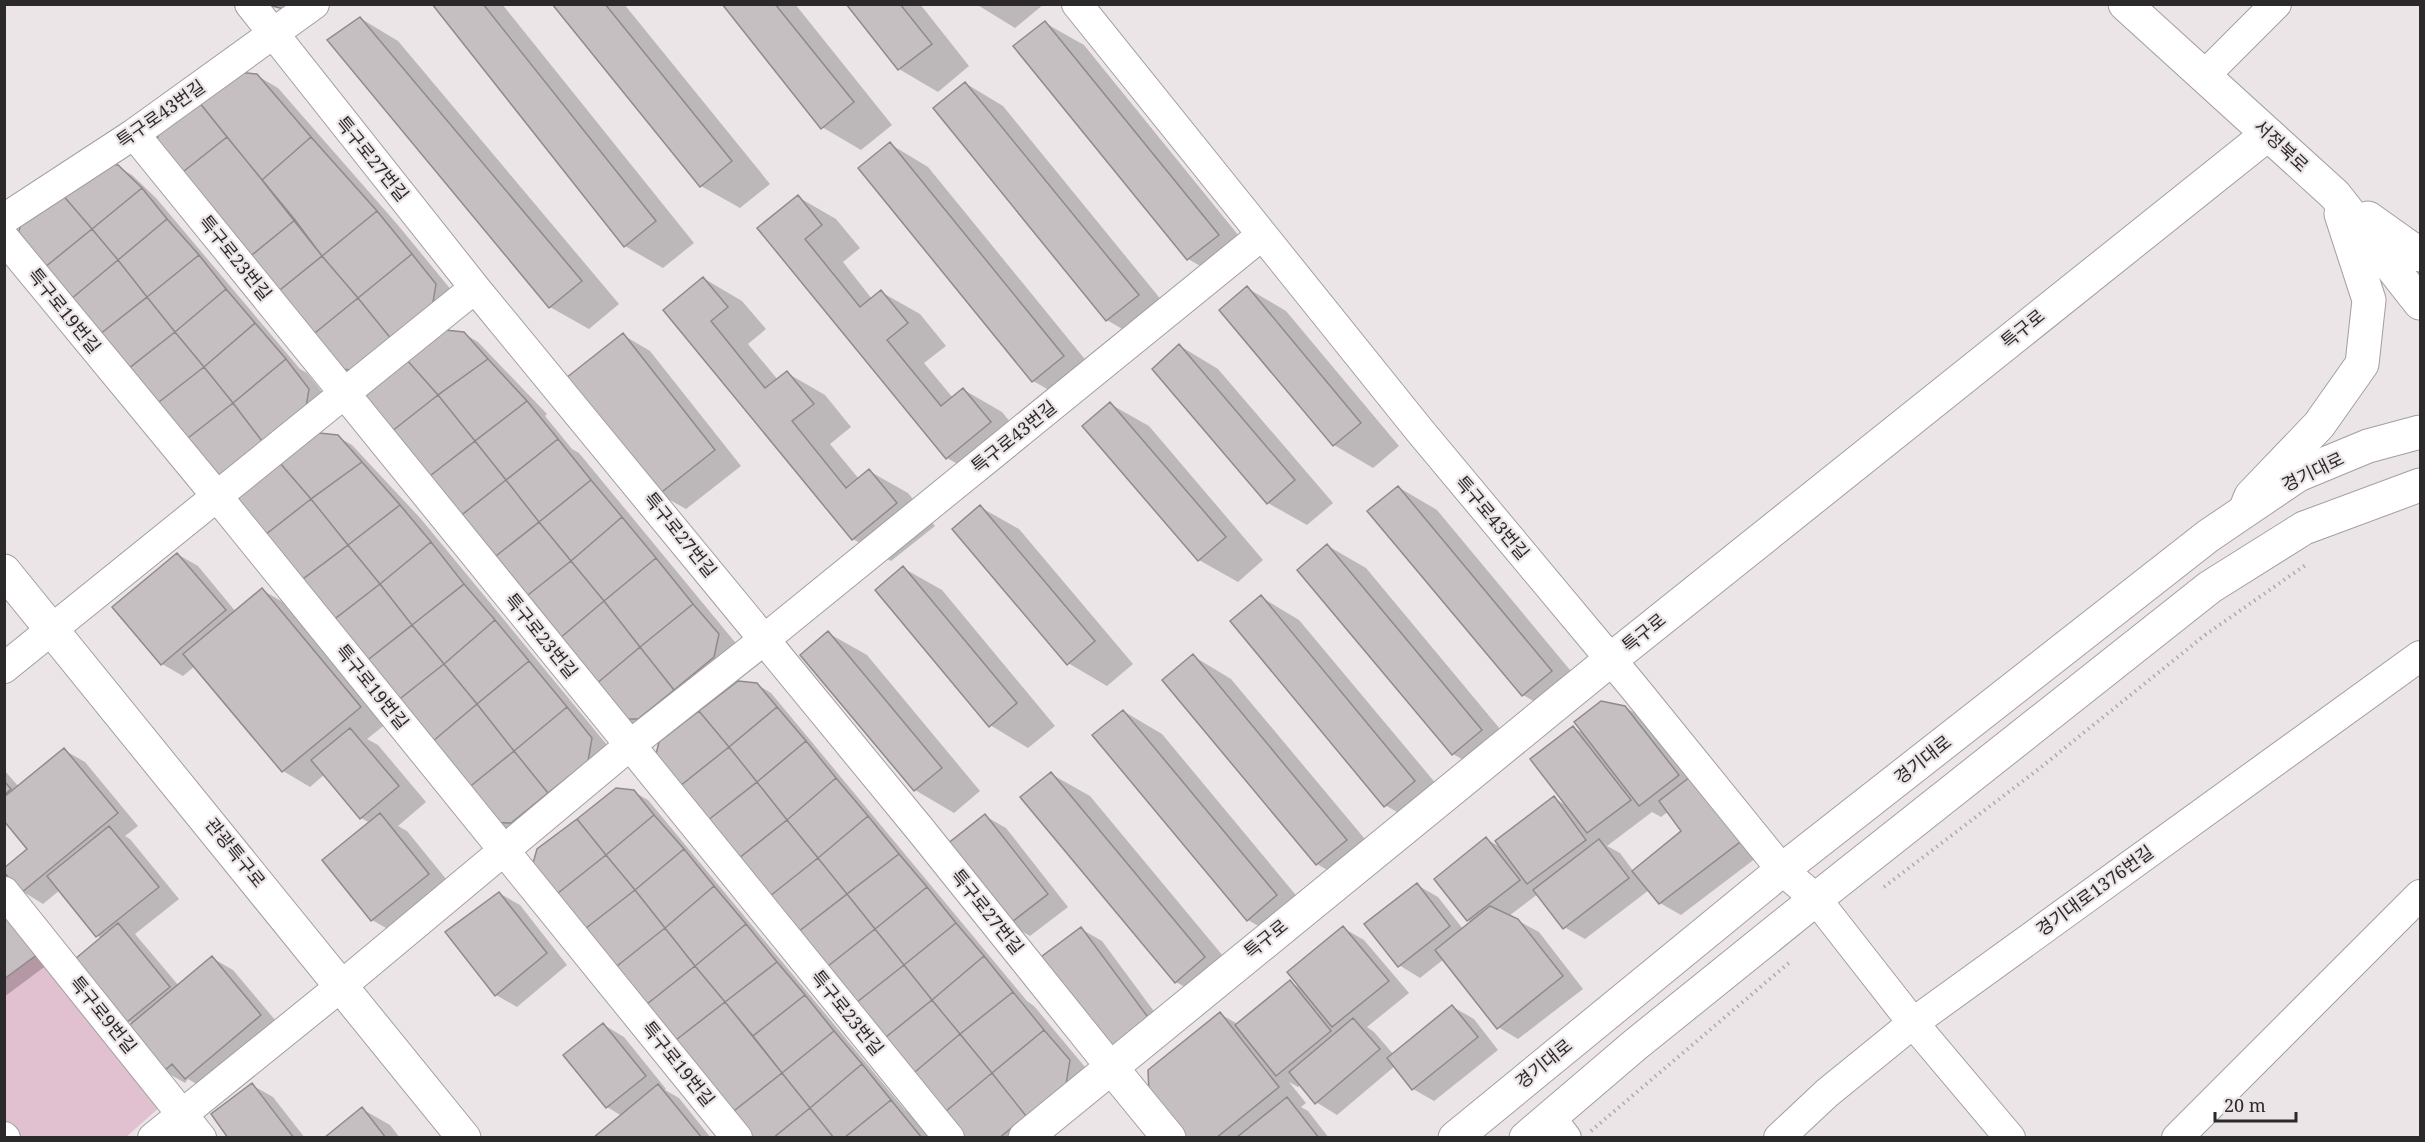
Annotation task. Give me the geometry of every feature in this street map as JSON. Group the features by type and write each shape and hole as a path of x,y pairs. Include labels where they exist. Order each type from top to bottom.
{"street":[{"name":"특구로27번길","path":"250,4 475,288 765,639 1110,1066"},
{"name":"특구로43번길","path":"4,219 134,134 314,4"},
{"name":"특구로43번길","path":"1077,4 1420,431 1609,661 1632,685 1782,870 1816,899 1913,1023 2010,1137"},
{"name":"서정북로","path":"2125,4 2335,195 2421,303"},
{"path":"2205,75 2276,4"},
{"name":"특구로23번길","path":"134,134 949,1137"},
{"name":"특구로","path":"1025,1137 1609,661 2268,134"},
{"path":"2335,195 2421,255"},
{"path":"2245,511 2251,496 2319,425 2362,364 2369,300 2335,195"},
{"name":"특구로43번길","path":"153,1137 340,987 629,746 765,639 1262,235"},
{"name":"특구로19번길","path":"4,238 505,849 737,1137"},
{"path":"4,668 475,288"},
{"name":"경기대로","path":"1455,1137 1782,870 2208,536 2298,475 2368,446 2421,432"},
{"path":"1547,1131 1816,899 2210,587 2304,528 2421,485"},
{"name":"관광특구로","path":"4,571 464,1137"},
{"name":"경기대로1376번길","path":"1779,1137 1913,1023 2421,656"},
{"name":"특구로9번길","path":"4,892 201,1137"},
{"path":"2177,1137 2421,896"},
{"path":"1110,1066 1169,1137"}],"path":[{"path":"1882,888 2040,768 2205,635 2312,561"},
{"path":"1583,1137 1799,954"}],"shaded area":[{"path":"42,951 161,1106 126,1137 13,1137 5,1126 4,979"}],"building":[{"path":"265,4 295,4 287,10"},
{"path":"432,4 483,4 656,221 624,247"},
{"path":"552,4 605,4 732,161 700,187"},
{"path":"722,4 775,4 854,102 821,129"},
{"path":"846,4 900,4 932,44 898,70"},
{"path":"360,17 582,281 549,308 327,40"},
{"path":"1045,21 1219,235 1187,260 1013,46"},
{"path":"238,72 257,74 311,137 262,180 199,102"},
{"path":"965,82 1139,295 1106,321 933,108"},
{"path":"199,102 227,137 174,179 153,153 159,133"},
{"path":"227,137 295,220 242,263 174,179"},
{"path":"311,137 377,211 322,256 262,180"},
{"path":"890,142 1064,356 1032,382 858,168"},
{"path":"99,163 118,165 142,188 92,229 61,193"},
{"path":"142,188 167,219 118,260 92,229"},
{"path":"61,193 92,229 39,272 15,244 21,224"},
{"path":"798,195 822,225 805,239 860,307 881,290 908,323 887,340 941,406 963,388 991,422 946,459 757,228"},
{"path":"377,211 412,254 358,298 322,256"},
{"path":"167,219 199,255 147,297 118,260"},
{"path":"295,220 322,256 270,298 242,263"},
{"path":"92,229 118,260 65,304 39,272"},
{"path":"412,254 436,284 432,308 392,340 358,298"},
{"path":"199,255 226,289 175,332 147,297"},
{"path":"322,256 358,298 305,341 270,298"},
{"path":"118,260 147,297 95,338 65,304"},
{"path":"703,277 728,307 711,321 765,388 787,371 814,404 792,421 846,488 869,469 897,503 852,540 663,310"},
{"path":"1247,286 1361,423 1333,446 1219,310"},
{"path":"226,289 255,323 204,367 175,332"},
{"path":"147,297 175,332 123,373 95,338"},
{"path":"358,298 392,340 356,370 330,369 305,341"},
{"path":"255,323 286,359 233,403 204,367"},
{"path":"445,330 464,332 488,359 438,395 407,360"},
{"path":"175,332 204,367 150,409 123,373"},
{"path":"623,333 715,450 658,495 566,378"},
{"path":"1179,344 1295,480 1267,504 1152,369"},
{"path":"286,359 309,389 305,413 265,445 233,403"},
{"path":"488,359 527,401 475,441 438,395"},
{"path":"407,360 438,395 382,439 361,411 366,391"},
{"path":"204,367 233,403 179,445 150,409"},
{"path":"438,395 475,441 422,482 382,439"},
{"path":"527,401 558,439 506,480 475,441"},
{"path":"1110,402 1226,537 1198,561 1082,426"},
{"path":"233,403 265,445 228,475 203,474 179,445"},
{"path":"319,433 338,435 362,462 311,499 280,463"},
{"path":"558,439 591,480 539,522 506,480"},
{"path":"475,441 506,480 454,521 422,482"},
{"path":"362,462 400,505 348,545 311,499"},
{"path":"280,463 311,499 256,542 234,515 240,494"},
{"path":"506,480 539,522 487,563 454,521"},
{"path":"591,480 622,517 571,561 539,522"},
{"path":"1398,486 1552,671 1522,696 1367,511"},
{"path":"311,499 348,545 295,585 256,542"},
{"path":"400,505 431,542 380,584 348,545"},
{"path":"980,505 1095,641 1067,665 952,529"},
{"path":"622,517 656,558 604,601 571,561"},
{"path":"539,522 571,561 519,602 487,563"},
{"path":"431,542 464,584 412,625 380,584"},
{"path":"1327,544 1482,730 1452,755 1297,570"},
{"path":"348,545 380,584 327,625 295,585"},
{"path":"177,553 226,610 161,665 112,607"},
{"path":"656,558 693,604 640,647 604,601"},
{"path":"571,561 604,601 553,644 519,602"},
{"path":"903,566 1017,703 989,727 875,590"},
{"path":"380,584 412,625 360,666 327,625"},
{"path":"464,584 495,620 444,664 412,625"},
{"path":"262,588 361,707 282,772 183,654"},
{"path":"1261,595 1415,781 1384,807 1230,621"},
{"path":"604,601 640,647 589,690 553,644"},
{"path":"693,604 719,634 714,657 674,690 640,647"},
{"path":"495,620 529,661 477,704 444,664"},
{"path":"412,625 444,664 392,705 360,666"},
{"path":"828,631 942,768 914,791 800,655"},
{"path":"640,647 674,690 638,719 612,719 589,690"},
{"path":"1193,654 1347,840 1316,865 1162,680"},
{"path":"529,661 567,707 514,751 477,704"},
{"path":"444,664 477,704 426,747 392,705"},
{"path":"738,681 757,683 777,707 729,747 699,711"},
{"path":"1601,701 1625,706 1679,775 1639,806 1574,722"},
{"path":"477,704 514,751 462,793 426,747"},
{"path":"567,707 592,738 588,761 548,793 514,751"},
{"path":"777,707 806,741 757,782 729,747"},
{"path":"1123,710 1277,895 1247,921 1092,735"},
{"path":"699,711 729,747 675,790 654,762 659,742"},
{"path":"1573,726 1631,800 1587,833 1530,759"},
{"path":"350,728 399,786 360,819 311,760"},
{"path":"806,741 836,778 787,820 757,782"},
{"path":"729,747 757,782 703,824 675,790"},
{"path":"64,748 118,813 21,893 4,872 4,868 27,849 4,821 4,797"},
{"path":"514,751 548,793 511,823 485,822 462,793"},
{"path":"1051,772 1205,957 1175,983 1020,797"},
{"path":"1690,777 1740,842 1659,904 1632,871 1681,831 1659,801"},
{"path":"836,778 868,816 818,858 787,820"},
{"path":"4,781 11,789 4,795"},
{"path":"757,782 787,820 734,862 703,824"},
{"path":"616,788 634,790 654,815 606,855 577,819"},
{"path":"1554,796 1586,840 1527,884 1495,841"},
{"path":"380,813 429,874 371,921 322,860"},
{"path":"985,814 1048,894 1008,925 946,845"},
{"path":"654,815 684,849 635,890 606,855"},
{"path":"868,816 899,854 847,894 818,858"},
{"path":"577,819 606,855 553,897 531,870 537,849"},
{"path":"787,820 818,858 765,900 734,862"},
{"path":"109,826 159,887 96,937 47,876"},
{"path":"1486,837 1520,880 1467,921 1434,879"},
{"path":"1599,839 1629,878 1563,929 1533,890"},
{"path":"684,849 714,886 665,928 635,890"},
{"path":"899,854 927,887 875,929 847,894"},
{"path":"606,855 635,890 581,932 553,897"},
{"path":"818,858 847,894 794,935 765,900"},
{"path":"1417,883 1450,926 1398,967 1364,924"},
{"path":"714,886 746,924 695,966 665,928"},
{"path":"927,887 956,923 904,965 875,929"},
{"path":"635,890 665,928 612,970 581,932"},
{"path":"499,892 547,953 495,996 445,932"},
{"path":"847,894 875,929 823,970 794,935"},
{"path":"1490,906 1518,919 1563,976 1497,1029 1435,950"},
{"path":"12,914 42,951 4,979 4,920"},
{"path":"118,923 170,987 127,1022 75,959"},
{"path":"956,923 984,956 932,1000 904,965"},
{"path":"746,924 777,962 725,1002 695,966"},
{"path":"1343,926 1389,981 1332,1027 1287,972"},
{"path":"1081,927 1150,1020 1111,1049 1041,957"},
{"path":"665,928 695,966 642,1008 612,970"},
{"path":"875,929 904,965 852,1006 823,970"},
{"path":"212,956 261,1015 185,1079 172,1064 163,1072 126,1028"},
{"path":"984,956 1013,992 960,1034 932,1000"},
{"path":"777,962 805,995 753,1036 725,1002"},
{"path":"904,965 932,1000 881,1041 852,1006"},
{"path":"695,966 725,1002 672,1043 642,1008"},
{"path":"1290,980 1331,1031 1276,1076 1235,1025"},
{"path":"1013,992 1044,1030 992,1073 960,1034"},
{"path":"805,995 834,1031 782,1073 753,1036"},
{"path":"932,1000 960,1034 909,1077 881,1041"},
{"path":"725,1002 782,1073 730,1114 672,1043"},
{"path":"1452,1005 1478,1037 1412,1090 1387,1058"},
{"path":"1220,1012 1279,1087 1216,1138 1184,1138 1149,1093 1148,1070"},
{"path":"1353,1018 1380,1049 1315,1104 1289,1072"},
{"path":"603,1023 646,1076 606,1108 563,1055"},
{"path":"1044,1030 1070,1060 1066,1084 1026,1116 992,1073"},
{"path":"834,1031 862,1064 810,1108 782,1073"},
{"path":"960,1034 992,1073 940,1116 909,1077"},
{"path":"862,1064 891,1100 844,1138 834,1138 810,1108"},
{"path":"782,1073 810,1108 773,1138 749,1138 730,1114"},
{"path":"992,1073 1026,1116 999,1138 957,1138 940,1116"},
{"path":"252,1083 294,1138 228,1138 211,1114"},
{"path":"658,1084 702,1138 593,1138"},
{"path":"1287,1097 1319,1138 1236,1138"},
{"path":"891,1100 922,1138 844,1138"},
{"path":"362,1107 386,1138 324,1138"},
{"path":"810,1108 834,1138 773,1138"}]}
